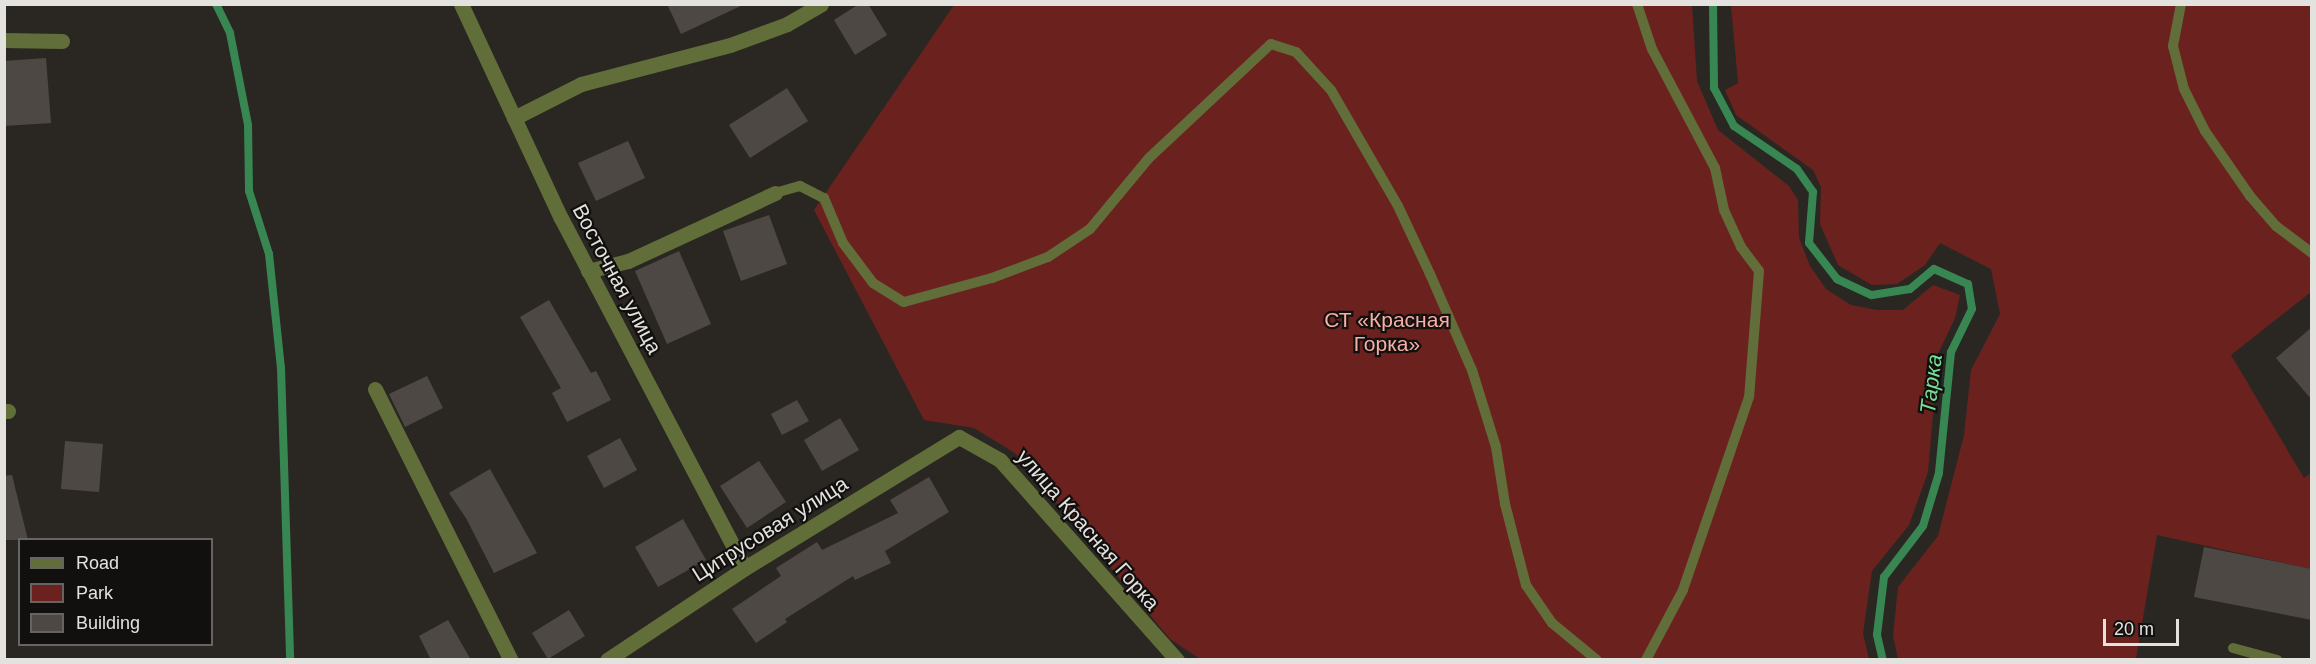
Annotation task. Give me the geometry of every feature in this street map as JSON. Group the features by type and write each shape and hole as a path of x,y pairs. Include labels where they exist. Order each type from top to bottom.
{"street":[{"name":"Восточная улица","path":"461,4 588,271 745,568"},
{"path":"514,118 582,84 730,45 788,24 821,4"},
{"path":"4,40 62,41"},
{"path":"588,271 628,261 775,193"},
{"path":"375,389 511,660"},
{"name":"Цитрусовая улица","path":"607,660 745,568 959,437"},
{"name":"улица Красная Горка","path":"959,437 1000,460 1177,660"}],"lane":[{"path":"1637,4 1652,49 1715,168 1724,210 1741,247 1759,271 1749,397 1683,590 1646,660"},
{"path":"2181,4 2173,46 2184,88 2205,131 2250,196 2276,226 2312,252"},
{"path":"775,193 800,186 824,198 843,243 873,283 904,302 981,281 1048,256 1090,229 1149,158 1235,75 1271,44 1296,52 1331,90 1398,206 1472,370 1496,447 1505,504 1526,585 1552,622 1597,660"},
{"path":"2234,648 2277,660"}],"green space":[{"name":"СТ «Красная Горка»","path":"954,5 1692,5 1697,81 1718,130 1789,186 1798,200 1799,238 1810,266 1826,289 1851,305 1877,310 1903,310 1933,285 1960,295 1955,318 1938,354 1928,472 1909,525 1872,571 1863,633 1869,659 1200,659 1170,639 1015,453 974,428 924,420 814,210"},
{"path":"1731,5 2311,5 2311,292 2231,355 2304,478 2311,473 2311,569 2157,535 2136,659 1898,659 1893,636 1898,587 1938,536 1964,435 1971,370 2000,314 1991,269 1940,243 1925,265 1897,284 1872,285 1838,265 1820,224 1821,187 1813,170 1736,115 1725,90 1738,83"}],"building":[{"path":"667,4 745,4 681,34"},
{"path":"859,4 868,4 887,35 855,55 834,20"},
{"path":"46,58 51,123 4,126 4,61"},
{"path":"787,88 808,121 750,158 729,125"},
{"path":"628,141 645,178 596,201 578,163"},
{"path":"769,215 787,264 741,281 723,231"},
{"path":"679,251 711,324 667,344 635,271"},
{"path":"549,300 591,373 596,371 611,400 567,422 552,393 561,388 520,317"},
{"path":"2312,327 2312,400 2276,358"},
{"path":"427,376 443,408 405,427 389,394"},
{"path":"797,400 809,421 782,435 771,414"},
{"path":"840,418 859,450 822,471 804,440"},
{"path":"620,438 637,470 604,488 587,456"},
{"path":"65,441 103,444 99,492 61,489"},
{"path":"759,461 786,502 747,528 720,486"},
{"path":"490,469 537,553 494,573 466,518 449,493"},
{"path":"12,475 28,538 4,540 4,476"},
{"path":"929,477 949,512 885,551 891,563 855,580 853,576 785,619 787,622 756,643 732,609 781,576 776,568 817,542 822,550 898,513 890,500"},
{"path":"683,519 706,560 658,587 635,547"},
{"path":"2204,547 2312,569 2312,620 2194,597"},
{"path":"569,610 585,636 548,659 532,633"},
{"path":"448,620 471,660 431,660 419,636"}],"waterway":[{"path":"216,4 230,33 248,125 249,191 269,254 281,368 290,660"},
{"name":"Тарка","path":"1713,4 1714,88 1734,126 1797,169 1813,192 1809,243 1837,279 1872,295 1910,289 1934,269 1968,284 1972,309 1951,352 1939,473 1923,526 1884,577 1877,635 1883,660"}]}
